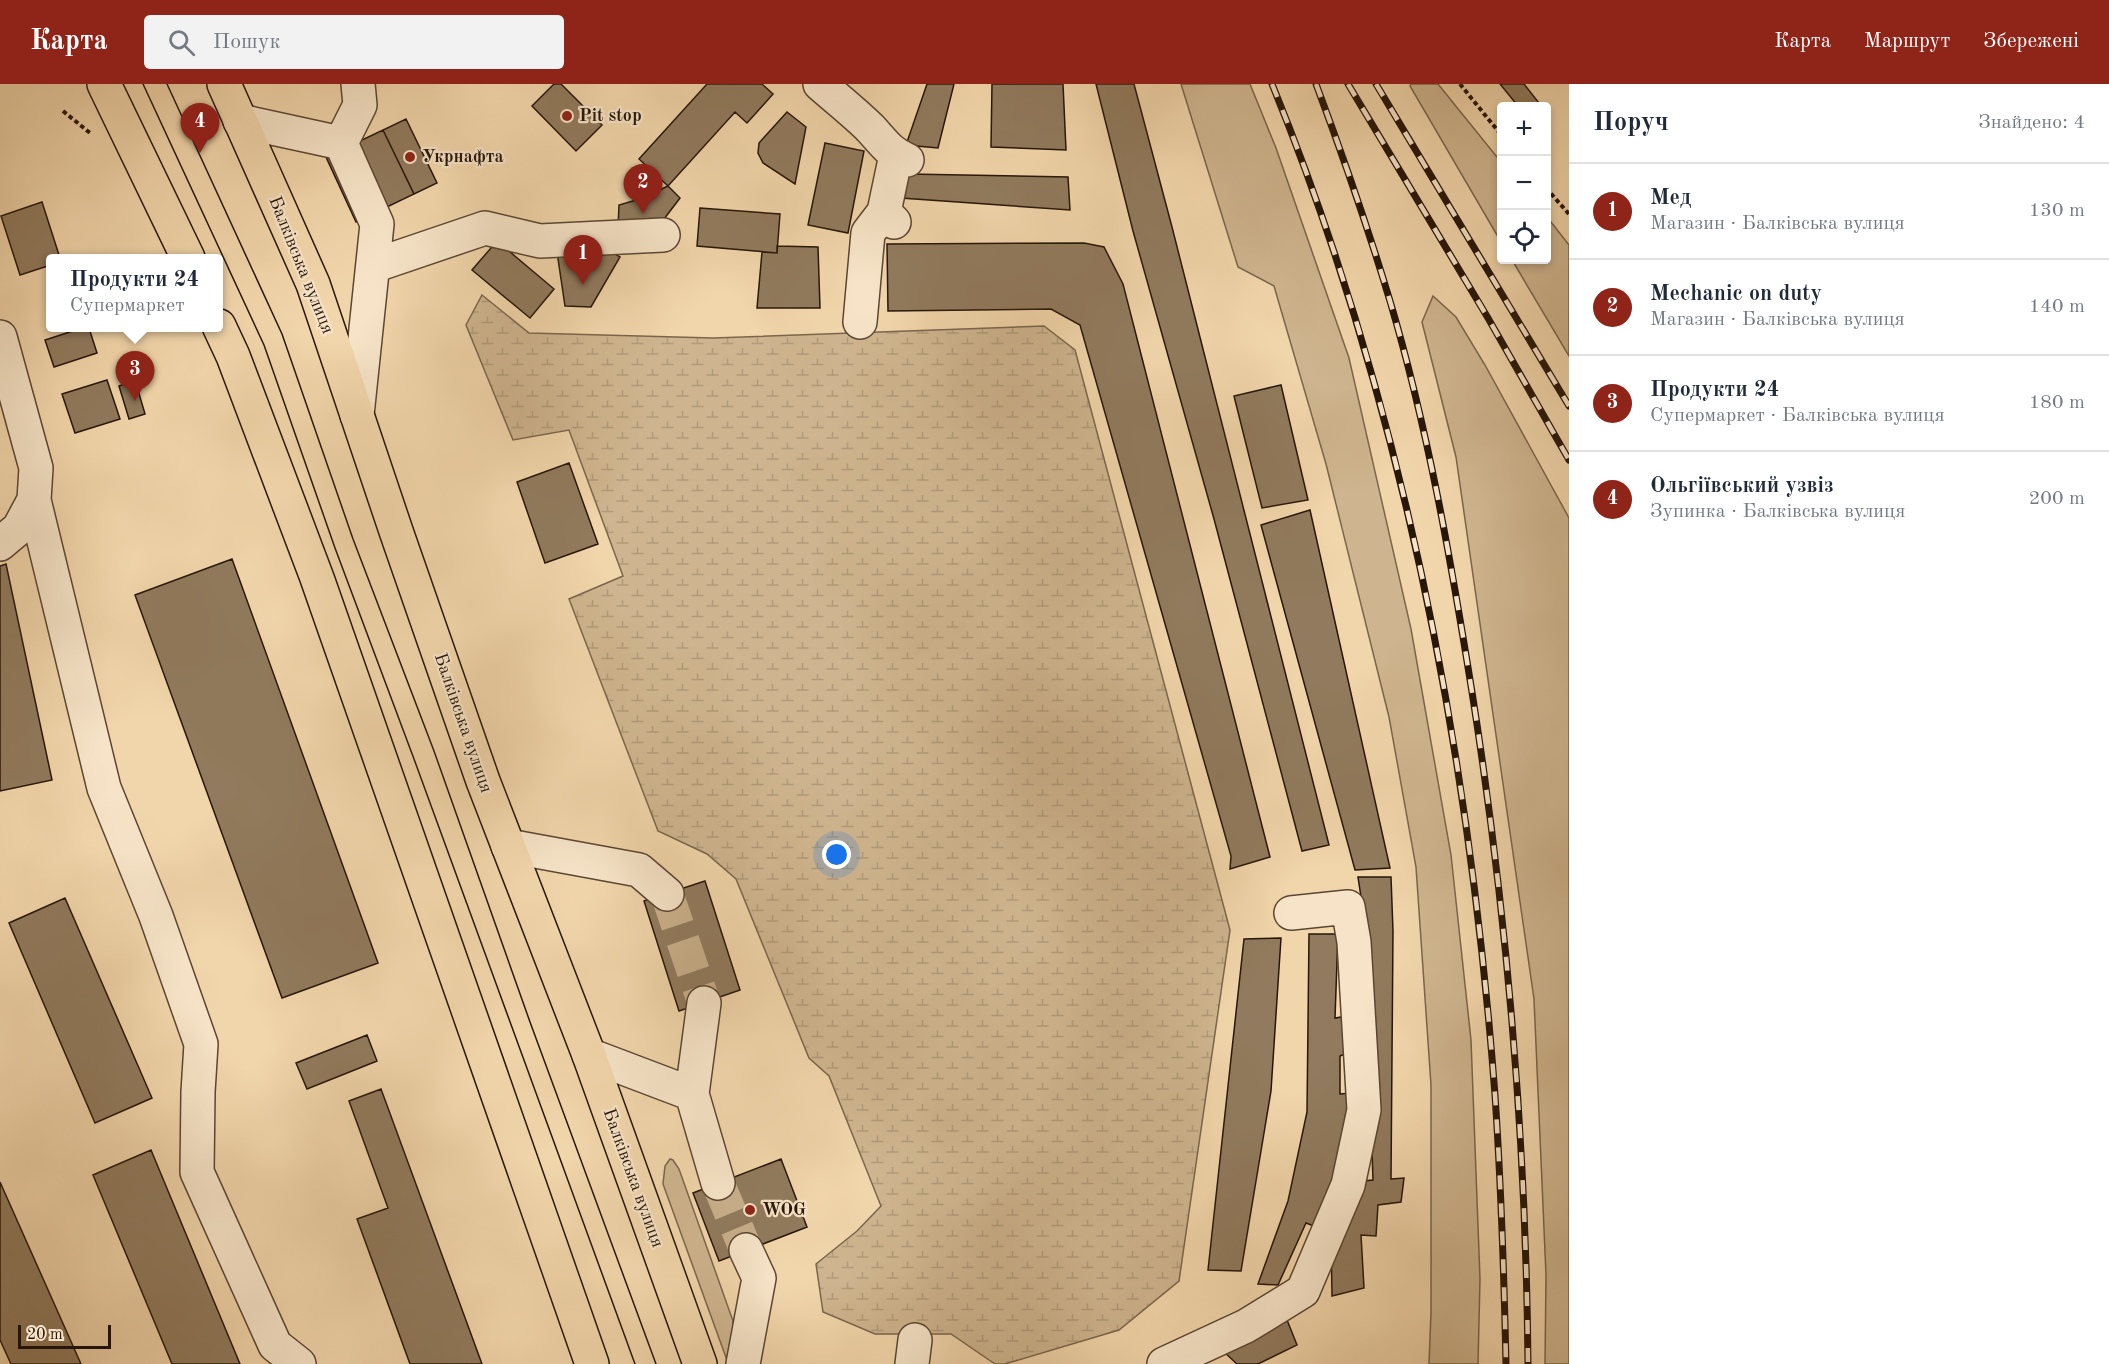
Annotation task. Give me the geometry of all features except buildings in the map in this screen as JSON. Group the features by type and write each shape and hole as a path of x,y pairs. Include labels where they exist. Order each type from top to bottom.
{"main road":[{"path":"104,84 186,254"},
{"name":"Балківська вулиця","path":"224,84 313,284 483,782 589,1055 700,1364"},
{"path":"222,332 317,578 585,1359"}],"street":[{"path":"341,142 360,105 358,84"},
{"path":"820,84 871,129 884,145 901,158 889,217 868,233 860,322"},
{"path":"240,121 341,142"},
{"path":"341,142 378,224 357,415"},
{"path":"373,266 485,228 540,240 663,235"},
{"path":"0,337 36,468 34,500 104,788 156,916 201,1044 197,1172 275,1345 299,1364"},
{"path":"0,544 19,528 34,500"},
{"path":"508,846 639,870 667,894"},
{"path":"1164,1364 1246,1326 1303,1291 1348,1185 1364,1110 1354,942 1348,907 1291,913"},
{"path":"704,1003 692,1094 718,1183"},
{"path":"589,1055 692,1094"},
{"path":"743,1364 759,1278 746,1250"}],"path":[{"path":"1460,84 1497,130"},
{"path":"63,111 98,140"},
{"path":"1551,194 1569,214"}],"green space":[{"path":"1181,84 1250,84 1276,148 1349,358 1411,629 1451,855 1471,1040 1480,1279 1478,1364 1429,1364 1431,1085 1416,867 1389,717 1326,464 1274,286 1238,267"},
{"path":"1411,84 1438,84 1497,157 1497,235 1410,86"},
{"path":"1551,222 1569,245 1569,356 1514,264 1551,264"},
{"path":"482,295 529,333 713,338 1044,326 1075,350 1230,930 1179,1281 1119,1330 1005,1364 995,1364 951,1334 875,1334 823,1312 816,1264 857,1231 881,1206 829,1076 809,1058 736,879 707,854 658,831 569,599 623,576 569,430 513,440 466,325"},
{"path":"1433,296 1456,317 1569,518 1569,1364 1545,1364 1546,1275 1534,999 1456,457 1422,322"},
{"path":"670,1159 679,1169 733,1321 732,1359 728,1363 663,1184 665,1166"}],"tunnel":[{"path":"667,894 704,1003"},
{"path":"718,1183 746,1250"}],"tram line":[{"path":"143,84 222,254"},
{"path":"167,84 282,334 353,539 434,751 530,1022 656,1364"},
{"path":"223,257 264,345 335,548 635,1364"}],"railway":[{"path":"1272,84 1318,205 1358,329 1393,454 1423,580 1448,708 1468,837 1495,1095 1506,1364"},
{"path":"1316,84 1364,219 1404,349 1427,446 1464,643 1484,775 1505,943 1519,1111 1528,1364"},
{"path":"1348,84 1488,318 1569,460"},
{"path":"1376,84 1569,406"}],"place":[{"name":"Pit stop","path":"567,116"},
{"name":"Ольгіївський узвіз","path":"200,153"},
{"name":"Укрнафта","path":"410,157"},
{"name":"Mechanic on duty","path":"643,214"},
{"name":"Мед","path":"583,285"},
{"name":"Продукти 24","path":"135,401"},
{"name":"WOG","path":"750,1210"}]}
